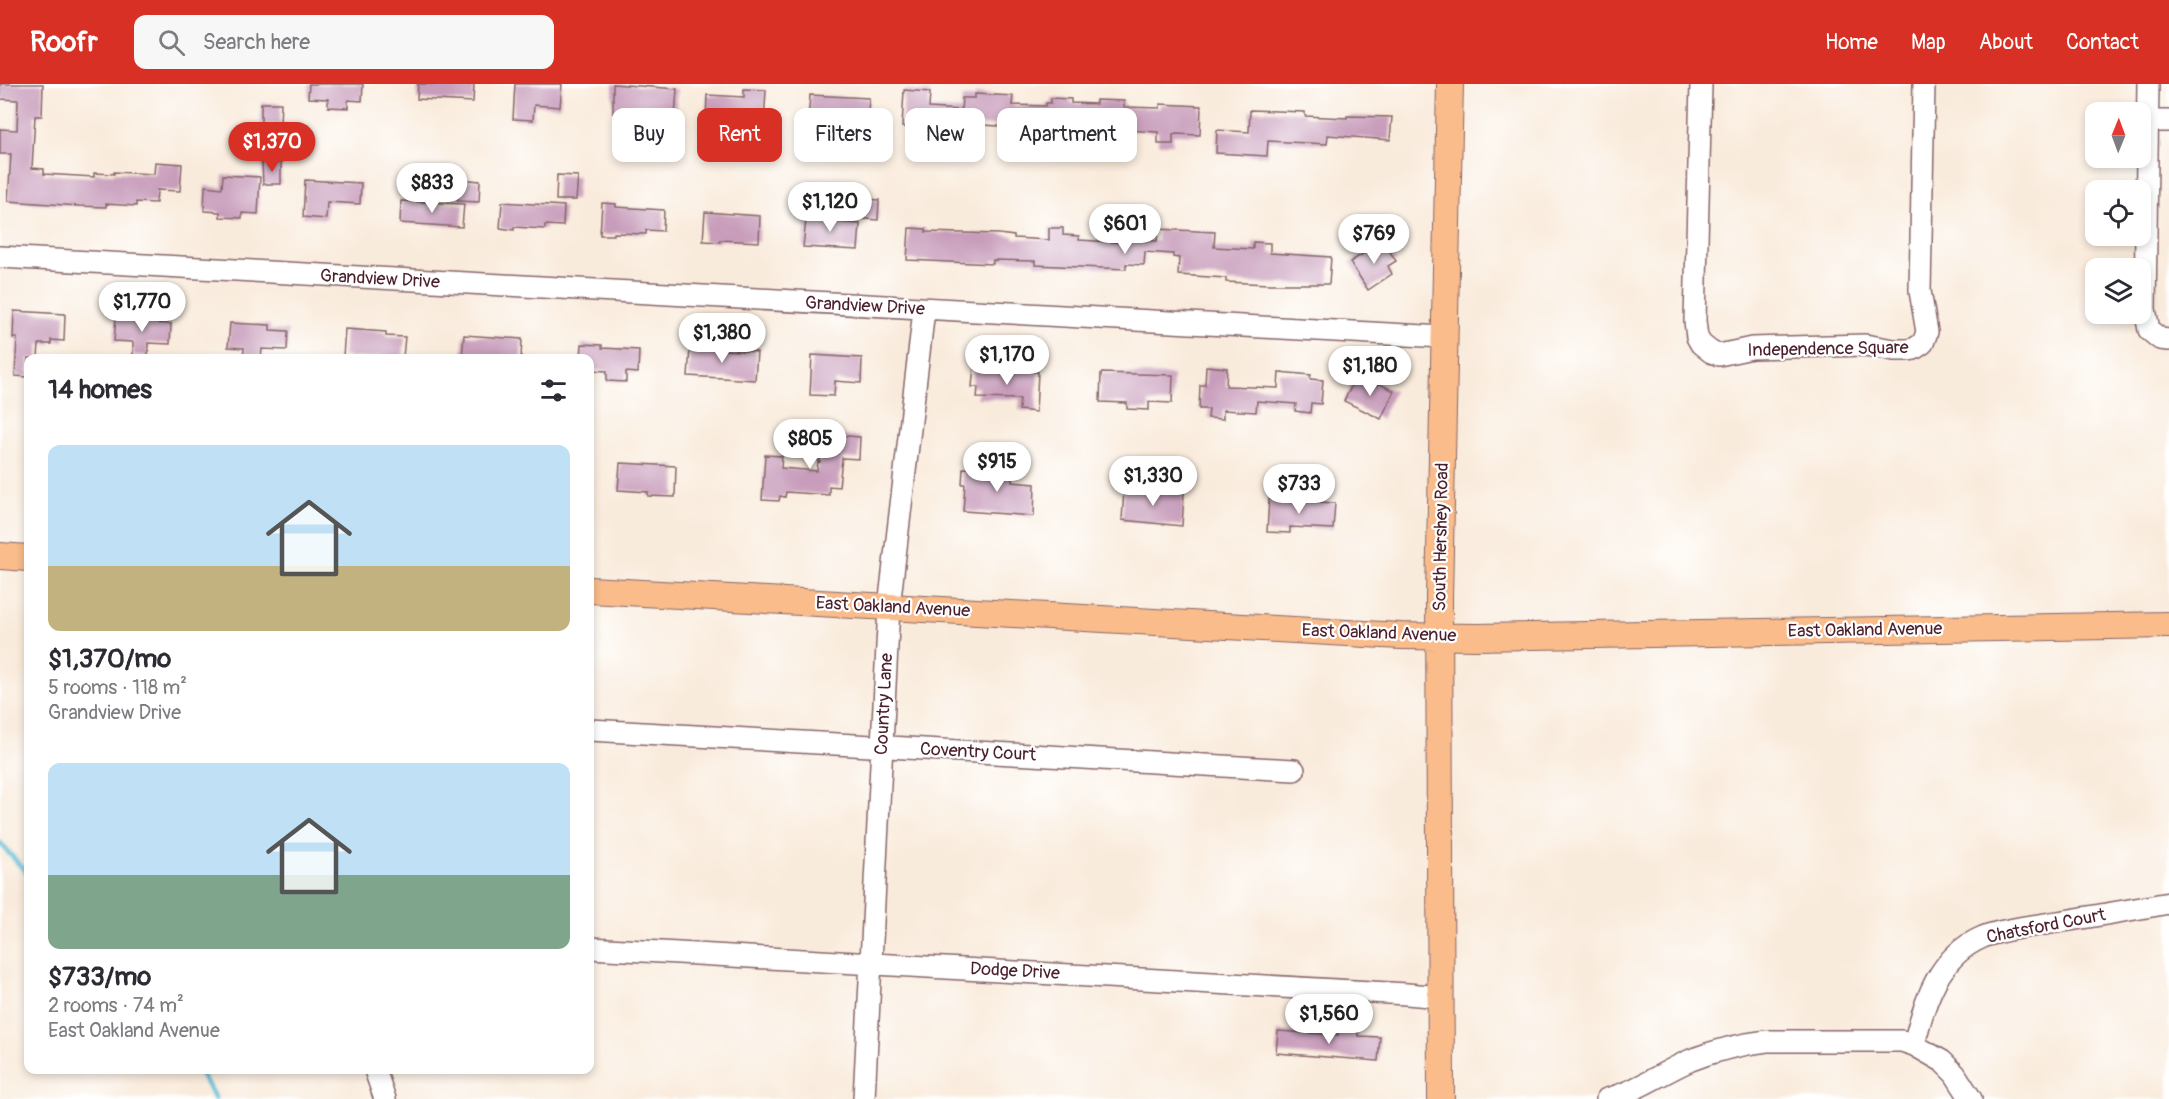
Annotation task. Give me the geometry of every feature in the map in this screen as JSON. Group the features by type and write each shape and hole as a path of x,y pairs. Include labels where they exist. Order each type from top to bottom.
{"main road":[{"name":"South Hershey Road","path":"1442,1099 1440,636 1443,337 1450,84"},
{"path":"0,556 24,558"},
{"name":"East Oakland Avenue","path":"594,590 1440,636 2169,625"}],"street":[{"name":"Independence Square","path":"1701,84 1695,321 1697,337 1701,344 1719,355 1752,348 1865,345 1907,350 1914,349 1923,343 1927,332 1920,291 1924,84"},
{"path":"2148,84 2148,102"},
{"path":"2151,121 2169,121"},
{"path":"2146,168 2145,309 2149,330 2161,338"},
{"name":"Grandview Drive","path":"0,257 1443,337"},
{"name":"Country Lane","path":"864,1099 889,607 924,310"},
{"name":"Coventry Court","path":"594,730 1294,770"},
{"name":"Chatsford Court","path":"1914,1045 1927,997 1936,978 1957,953 1982,938 2011,930 2169,903"},
{"name":"Dodge Drive","path":"594,948 1407,994 1441,998"},
{"path":"1607,1099 1627,1092 1691,1060 1725,1049 1767,1041 1888,1041 1914,1045 1942,1061 1955,1074 1971,1099"},
{"path":"376,1074 385,1099"}],"building":[{"path":"0,84 43,84 42,116 35,116 32,168 44,169 44,174 94,177 94,173 114,174 114,172 154,174 155,162 182,164 180,191 157,190 156,203 136,202 136,206 106,204 106,207 79,206 8,201 11,154 0,154 0,129 17,130 18,100 0,99"},
{"path":"309,84 363,84 362,101 348,100 348,108 328,107 328,99 308,98"},
{"path":"418,84 474,84 473,102 417,99"},
{"path":"515,84 562,84 560,107 534,105 533,120 513,119"},
{"path":"613,84 677,89 676,108 613,108"},
{"path":"744,89 766,90 765,108 706,108 707,95 744,97"},
{"path":"904,90 930,92 929,108 905,108 905,127 902,127"},
{"path":"975,94 1013,96 1012,105 1046,106 1046,103 1051,103 1051,98 1071,99 1071,103 1096,104 1096,100 1124,101 1124,107 1160,108 1160,104 1201,106 1200,135 1173,135 1173,144 1158,144 1158,132 1137,131 1137,108 997,108 997,126 985,125 985,108 961,108 962,98 975,98"},
{"path":"810,95 869,98 868,108 809,108"},
{"path":"261,103 281,103 280,124 261,124"},
{"path":"1250,110 1305,112 1305,116 1392,117 1390,140 1328,135 1327,144 1268,141 1267,156 1216,153 1217,130 1249,132"},
{"path":"262,162 281,163 281,184 263,184"},
{"path":"223,175 260,177 258,214 242,213 242,218 220,217 220,212 204,211 205,186 222,188"},
{"path":"557,175 578,176 576,200 556,200"},
{"path":"460,179 480,181 479,202 458,201"},
{"path":"305,180 361,183 360,204 327,202 326,219 303,217"},
{"path":"854,198 879,200 878,220 854,218"},
{"path":"401,201 464,204 462,227 400,223"},
{"path":"502,202 564,206 563,226 545,225 545,229 514,227 514,230 500,228"},
{"path":"602,203 616,204 616,207 664,210 663,231 646,230 646,234 600,235"},
{"path":"807,211 825,212 824,221 860,224 858,250 803,247"},
{"path":"705,212 760,216 759,242 703,241"},
{"path":"909,228 926,229 926,232 999,234 1014,236 1014,238 1049,240 1049,228 1063,228 1063,235 1079,236 1079,240 1127,243 1127,240 1157,241 1158,229 1215,232 1214,247 1253,249 1253,242 1270,243 1270,253 1331,257 1329,284 1226,282 1226,278 1178,275 1179,258 1173,257 1173,254 1145,252 1144,265 1126,264 1126,269 1035,265 1035,261 993,260 993,264 907,260"},
{"path":"1383,241 1396,261 1388,266 1392,274 1368,290 1350,262"},
{"path":"14,311 65,314 64,341 51,340 51,344 39,344 38,354 24,354 24,377 15,376 17,338 13,338"},
{"path":"116,317 153,319 153,323 171,324 170,344 148,343 148,354 133,354 133,342 114,341"},
{"path":"230,323 270,325 270,330 288,331 287,350 262,349 261,354 243,354 244,348 228,347"},
{"path":"345,329 386,332 386,336 405,337 403,354 343,354"},
{"path":"464,335 522,339 521,354 462,354"},
{"path":"582,344 602,345 602,348 639,350 638,373 626,372 626,382 607,381 607,371 594,370 594,354 581,354"},
{"path":"690,348 757,352 755,380 688,376"},
{"path":"812,355 862,358 861,383 835,381 834,396 810,395"},
{"path":"974,365 997,366 997,370 1038,372 1036,412 1019,410 1020,399 977,398 978,387 972,387"},
{"path":"1206,366 1227,368 1226,386 1278,388 1279,372 1311,375 1310,379 1323,380 1321,404 1311,403 1310,413 1295,411 1296,404 1257,401 1256,412 1223,410 1223,419 1208,418 1209,409 1199,409 1200,385 1205,385"},
{"path":"1101,373 1173,375 1172,403 1149,402 1149,410 1127,409 1127,403 1100,402"},
{"path":"1355,379 1366,384 1368,380 1378,385 1378,383 1394,391 1381,419 1344,401"},
{"path":"822,434 860,437 859,459 842,458 839,487 829,486 829,495 786,492 785,497 780,496 779,501 762,500 765,455 782,456 781,468 817,471"},
{"path":"620,463 676,466 675,497 648,496 648,492 618,490"},
{"path":"963,468 1012,472 1012,482 1035,484 1034,516 963,511 965,484 962,484"},
{"path":"1124,490 1184,493 1182,526 1122,520"},
{"path":"1269,499 1335,503 1333,529 1290,527 1290,533 1267,532"},
{"path":"1339,1030 1358,1031 1358,1036 1380,1037 1378,1061 1276,1053 1278,1031 1338,1035"}],"waterway":[{"path":"0,843 24,870"},
{"path":"201,1074 215,1099"}]}
